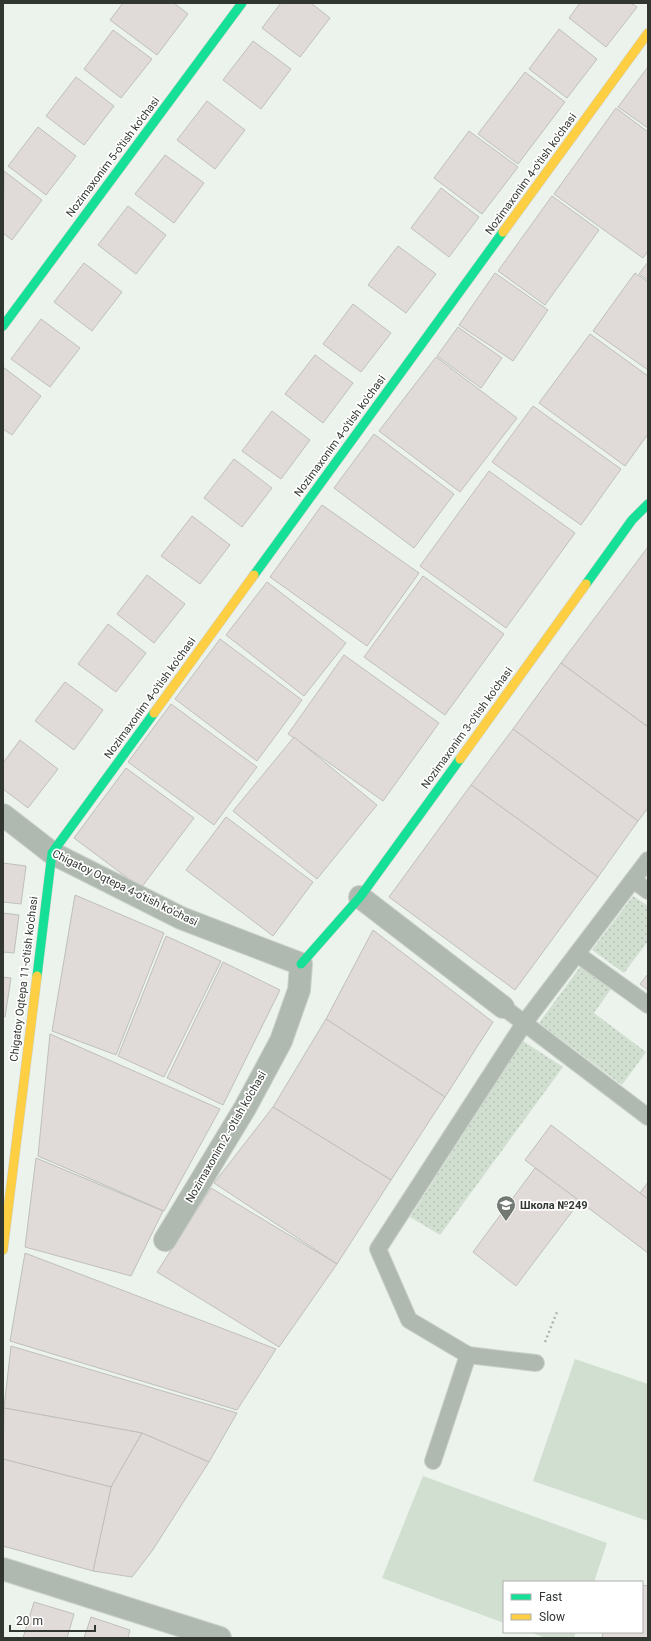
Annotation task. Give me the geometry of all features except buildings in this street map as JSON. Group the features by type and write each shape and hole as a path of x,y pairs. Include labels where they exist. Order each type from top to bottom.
{"street":[{"name":"Nozimaxonim 5-o'tish ko'chasi","path":"3,326 242,3"},
{"name":"Nozimaxonim 4-o'tish ko'chasi","path":"52,853 648,33"},
{"name":"Nozimaxonim 3-o'tish ko'chasi","path":"301,964 360,897 632,520 648,504"},
{"name":"Chigatoy Oqtepa 4-o'tish ko'chasi","path":"3,815 52,853 181,918 301,964"},
{"name":"Chigatoy Oqtepa 11-o'tish ko'chasi","path":"3,1250 52,853"},
{"path":"360,897 503,1007"},
{"name":"Nozimaxonim 2 -o'tish ko'chasi","path":"165,1240 246,1108 281,1041 299,990 301,964"},
{"path":"3,1569 220,1638"}],"lane":[{"path":"536,1363 468,1355 410,1320 378,1249 525,1022 648,860"},
{"path":"633,880 648,891"},
{"path":"577,954 648,1005"},
{"path":"503,1007 525,1022 648,1116"},
{"path":"433,1461 468,1355"}],"path":[{"path":"536,1363 557,1312"}],"green space":[{"path":"633,896 648,906 648,941 624,973 592,950"},
{"path":"580,967 611,989 594,1013 646,1052 622,1085 539,1023"},
{"path":"523,1041 563,1067 440,1235 410,1217"},
{"path":"575,1359 648,1384 648,1521 533,1481"},
{"path":"423,1476 607,1543 594,1581 503,1581 503,1623 382,1578"},
{"path":"532,1633 576,1633 574,1638 546,1638"}],"traffic: fast":[{"path":"3,326 242,3"},
{"path":"254,575 503,232"},
{"path":"586,584 632,520 648,504"},
{"path":"37,976 52,853 154,713"},
{"path":"301,964 360,897 460,759"}],"traffic: slow":[{"path":"503,232 648,33"},
{"path":"154,713 254,575"},
{"path":"460,759 586,584"},
{"path":"3,1250 37,976"}],"place":[{"name":"Школа №249","path":"506,1222"}]}
